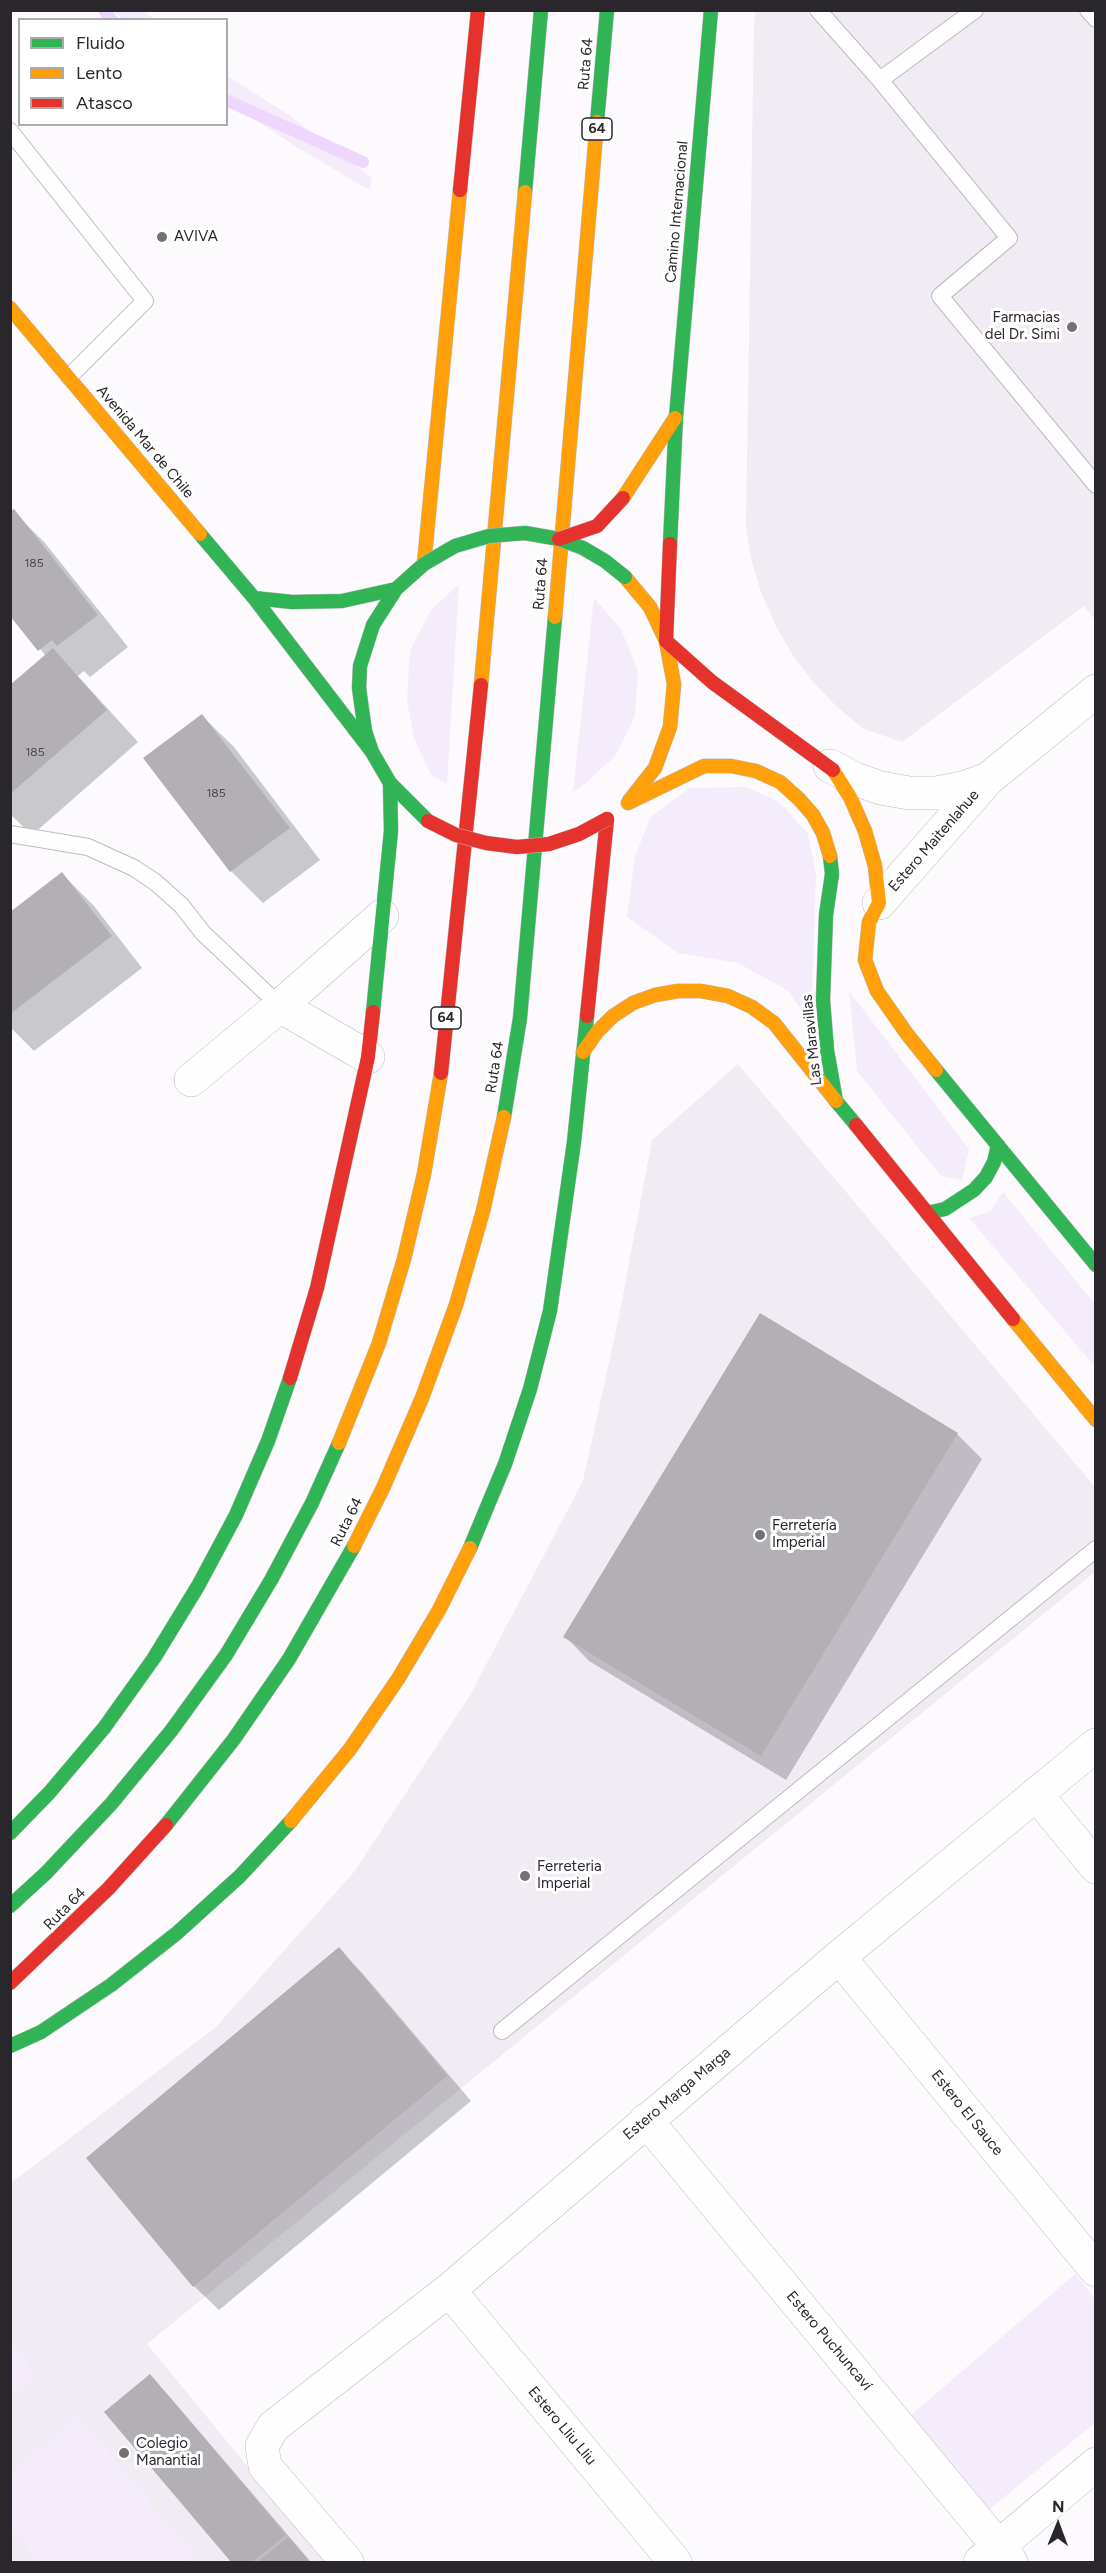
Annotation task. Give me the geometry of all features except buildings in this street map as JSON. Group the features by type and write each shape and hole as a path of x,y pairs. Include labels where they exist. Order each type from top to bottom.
{"main road":[{"path":"424,564 478,10"},
{"name":"64","path":"10,1906 46,1873 111,1804 171,1731 226,1655 271,1580 348,1424 379,1342 404,1259 424,1174 439,1089 472,789 541,10"},
{"name":"Ruta 64","path":"10,1983 109,1888 174,1816 234,1738 289,1659 339,1575 383,1488 422,1398 456,1305 483,1211 502,1126 520,1018 607,10"},
{"name":"Camino Internacional","path":"666,641 676,417 711,10"},
{"name":"Avenida Mar de Chile","path":"10,308 254,598 372,752"},
{"name":"Camino Internacional","path":"560,539 597,526 623,498 676,417"},
{"path":"525,533 560,539 583,548 625,577 650,607 666,641 674,684 670,727 655,768 628,803 607,819 579,834 549,844 517,846 486,843 456,835 428,821 390,783 372,752 360,710 360,666 373,625 396,589 424,564 455,546 489,536 525,533"},
{"path":"254,598 292,603 342,601 396,589"},
{"path":"666,641 712,682 830,766 850,797 865,831 875,866 879,903 869,922 864,943 869,976 908,1034 1095,1265"},
{"name":"Las Maravillas","path":"628,803 704,766 730,766 756,771 780,782 813,815 830,853 832,874 825,926 823,1000 827,1050 836,1101 1095,1420"},
{"path":"10,1833 49,1793 104,1728 154,1658 198,1586 236,1515 268,1441 295,1365 317,1288 368,1056 391,831 390,783"},
{"path":"10,2046 41,2032 111,1985 177,1933 240,1876 297,1814 350,1749 398,1679 439,1610 474,1539 505,1464 530,1389 550,1311 574,1142 607,819"},
{"path":"583,1052 597,1032 633,1003 655,995 701,990 728,996 744,1003 774,1023 836,1101"},
{"path":"927,1213 945,1209 974,1190 986,1177 994,1162 998,1145"}],"street":[{"name":"Estero Maitenlahue","path":"879,903 988,779 1095,691"},
{"name":"Estero Maitenlahue","path":"830,766 855,779 881,788 909,793 936,793 963,788 988,779"},
{"path":"190,1080 280,1006 382,916"},
{"path":"280,1006 368,1056"},
{"name":"Estero Marga Marga","path":"347,2562 265,2466 262,2446 273,2427 449,2290 646,2120 1095,1744"},
{"path":"1036,1794 1095,1867"},
{"name":"Estero El Sauce","path":"839,1957 1095,2270"},
{"name":"Estero Puchuncaví","path":"646,2120 997,2557"},
{"name":"Estero Lliu Lliu","path":"449,2290 675,2562"},
{"path":"997,2557 1095,2464"}],"lane":[{"path":"818,10 880,81 1009,238 940,296 1095,485"},
{"path":"880,81 975,10"},
{"path":"1088,10 1095,19"},
{"path":"10,131 145,301 69,377"},
{"path":"10,834 88,848 134,868 155,882 181,905 203,933 280,1006"},
{"path":"502,2031 1095,1549"}],"shaded area":[{"path":"756,10 1095,11 1095,620 1084,606 902,742 864,729 837,707 813,682 792,654 775,624 761,592 751,559 746,525"},
{"path":"113,11 143,11 153,18 122,18"},
{"path":"228,76 289,115 372,178 369,190 295,146 228,102"},
{"path":"459,584 447,785 430,773 414,738 407,701 410,651 431,610"},
{"path":"594,598 621,629 638,671 635,716 616,755 573,792"},
{"path":"746,787 779,802 808,834 816,874 811,1023 787,990 738,963 678,953 627,917 635,857 650,818 689,788"},
{"path":"849,991 969,1149 962,1180 941,1176 857,1071"},
{"path":"738,1064 1095,1487 1095,1572 147,2344 326,2562 11,2562 11,2183 216,2027 354,1872 469,1697 583,1481 619,1317 652,1140"},
{"path":"1003,1192 1095,1304 1095,1367 969,1218 990,1212"},
{"path":"1075,2274 1095,2299 1095,2423 987,2511 911,2415"},
{"path":"11,2343 37,2375 10,2397"},
{"path":"78,2416 196,2556 188,2562 39,2562 11,2528 11,2472"}],"waterway":[{"path":"104,10 110,18"},
{"path":"228,101 363,162"}],"traffic: fast":[{"path":"525,192 541,10"},
{"path":"597,122 607,10"},
{"path":"670,544 676,417 711,10"},
{"path":"424,564 455,546 489,536 525,533 559,539 583,548 605,561 625,577"},
{"path":"200,534 254,598 372,752"},
{"path":"424,564 396,589 373,625 360,666 359,688 365,731 372,752 390,783 428,821"},
{"path":"254,598 292,602 342,601 396,589"},
{"path":"504,1117 520,1018 555,617"},
{"path":"373,1012 391,831 390,783"},
{"path":"830,856 832,874 826,915 823,1000 827,1050 836,1101 856,1125"},
{"path":"470,1548 505,1464 530,1389 550,1311 574,1142 587,1016"},
{"path":"936,1070 1096,1265"},
{"path":"927,1213 945,1209 974,1190 986,1177 994,1162 998,1145"},
{"path":"10,1833 49,1793 104,1728 154,1658 198,1586 236,1515 268,1441 290,1378"},
{"path":"10,1906 46,1873 111,1804 171,1731 226,1655 271,1580 312,1503 339,1443"},
{"path":"166,1825 234,1739 289,1659 354,1546"},
{"path":"10,2046 41,2032 111,1985 177,1933 240,1876 291,1821"}],"traffic: slow":[{"path":"555,617 597,122"},
{"path":"424,564 460,190"},
{"path":"481,685 525,192"},
{"path":"10,308 200,534"},
{"path":"623,498 675,418"},
{"path":"625,577 650,607 666,641 674,684 670,727 655,768 629,801"},
{"path":"628,803 704,766 731,766 756,771 780,782 813,815 823,833 830,856"},
{"path":"833,770 850,797 865,831 875,866 879,903 869,922 865,960 877,991 936,1070"},
{"path":"583,1052 597,1032 613,1016 633,1003 655,995 678,991 701,991 728,996 752,1007 774,1023 836,1101"},
{"path":"339,1443 379,1343 404,1259 424,1174 441,1073"},
{"path":"354,1546 383,1488 422,1398 456,1305 483,1211 504,1117"},
{"path":"1013,1319 1096,1420"},
{"path":"291,1821 350,1749 398,1679 439,1610 470,1548"}],"traffic: jam":[{"path":"460,190 478,10"},
{"path":"559,539 597,526 623,498"},
{"path":"670,544 666,641 712,682 833,770"},
{"path":"441,1073 481,685"},
{"path":"587,1016 607,819"},
{"path":"428,821 456,835 486,843 517,847 549,844 579,834 607,819"},
{"path":"290,1378 317,1288 368,1057 373,1012"},
{"path":"856,1125 1013,1319"},
{"path":"10,1983 109,1888 166,1825"}],"place":[{"name":"AVIVA","path":"162,237"},
{"name":"Farmacias del Dr. Simi","path":"1072,327"},
{"name":"Ferretería Imperial","path":"760,1535"},
{"name":"Ferreteria Imperial","path":"525,1876"},
{"name":"Colegio Manantial","path":"124,2453"}]}
